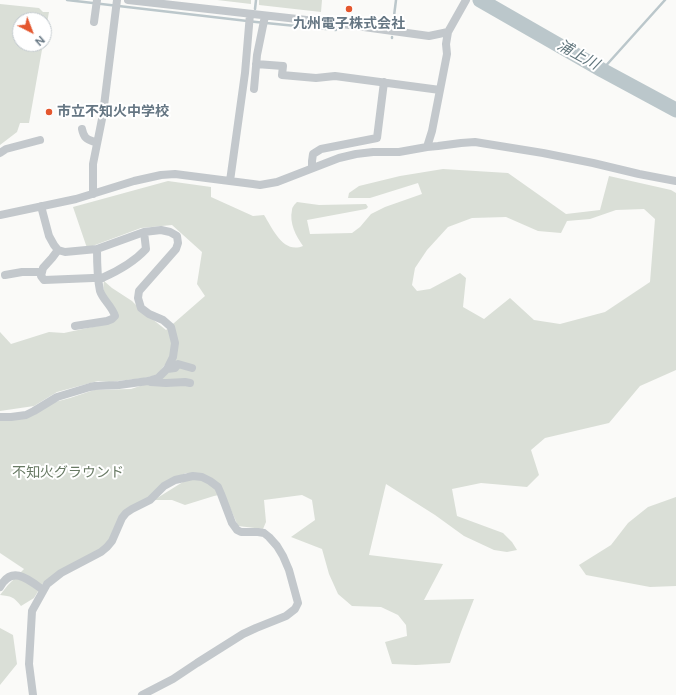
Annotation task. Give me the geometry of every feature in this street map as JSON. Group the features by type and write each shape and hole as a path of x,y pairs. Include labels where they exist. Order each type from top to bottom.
{"street":[{"path":"94,22 97,0"},
{"path":"128,0 170,2 250,19 342,24 429,36 448,32"},
{"path":"427,147 432,131 447,54 446,44 448,32 466,0"},
{"path":"92,194 93,164 103,114 116,4"},
{"path":"230,181 244,79 250,19"},
{"path":"254,89 256,64 263,20"},
{"path":"256,64 283,66 282,75 316,78 335,76 440,90"},
{"path":"312,168 313,154 321,149 377,138 384,82"},
{"path":"82,129 83,136 88,140 97,143"},
{"path":"0,152 40,140"},
{"path":"0,215 76,199 134,181 161,175 175,174 253,184 269,184 339,158 356,154 373,152 399,152 427,147 475,142 543,153 676,181"},
{"path":"0,417 26,415 57,397 95,386 119,386 158,378 167,369 173,357 175,343 170,327 163,320 149,314 141,308 138,298 139,291 176,249 178,243 177,236 170,232 161,230 144,232 97,249 65,252 58,250 49,236 41,206"},
{"path":"58,250 41,272 41,276 44,280 102,278 125,267 146,249 144,232"},
{"path":"75,326 107,321 112,319 114,316 114,312 105,301 100,291 97,249"},
{"path":"5,275 22,272 41,272"},
{"path":"167,369 175,368 178,364 192,368"},
{"path":"148,381 190,383"},
{"path":"33,695 29,664 32,611 47,584 60,573 101,552 107,547 112,541 122,518 126,513 150,500 164,486 184,478 193,476 202,477 218,487 232,523 237,530 241,532 264,533 274,541 289,570 298,603 295,609 286,616 243,634 174,679 142,695"},
{"path":"0,587 6,579 12,575 25,578 43,590"}],"green space":[{"path":"217,0 251,0 251,4"},
{"path":"259,0 322,0 321,12 259,5"},
{"path":"0,4 39,8 43,12 12,12 12,52 42,52 29,123 20,123 17,132 0,145"},
{"name":"不知火グラウンド","path":"443,169 508,173 566,214 600,210 609,176 671,190 676,193 676,370 640,386 609,423 545,438 531,450 539,475 527,487 481,483 452,489 457,516 503,533 512,542 517,550 507,552 494,550 464,536 435,515 386,484 369,555 443,564 424,600 474,599 450,663 416,665 392,664 385,642 407,636 406,625 398,615 381,607 352,606 338,594 329,574 322,549 291,537 315,520 312,500 302,495 264,500 266,522 263,529 238,526 224,494 185,505 172,500 154,500 196,473 186,473 166,482 147,499 129,507 111,538 102,548 56,573 43,583 34,598 21,606 12,598 0,595 24,569 0,553 0,419 18,419 55,402 94,390 131,389 146,384 160,378 171,357 157,375 109,382 98,381 57,392 34,406 0,411 0,332 11,344 49,332 64,333 97,326 117,319 105,296 103,286 104,281 132,301 166,330 205,296 197,284 202,252 172,225 141,228 87,248 73,207 168,181 211,187 211,197 253,216 264,215 279,239 296,248 303,246 296,234 291,220 292,209 297,202 319,205 366,204 368,207 366,209 307,220 310,234 352,233 360,227 371,214 385,207 422,194 418,183 370,198 348,198 349,193 359,186 400,176","holes":["644,209 655,219 650,282 605,312 560,324 534,320 510,298 484,319 463,307 466,278 460,273 430,289 417,291 412,285 415,268 427,250 448,227 472,218 506,217 538,231 561,233 567,221 590,219 616,210"]},
{"path":"676,497 676,586 650,587 586,575 579,565 611,545 628,523 648,507"},
{"path":"0,628 13,635 17,664 0,685"}],"waterway":[{"path":"67,0 336,30"},
{"path":"255,9 256,0"},
{"path":"393,24 396,0"},
{"name":"浦上川","path":"480,0 602,70 676,110"},
{"path":"602,70 665,0"}],"place":[{"name":"九州電子株式会社","path":"349,9"},
{"name":"市立不知火中学校","path":"49,112"}]}
